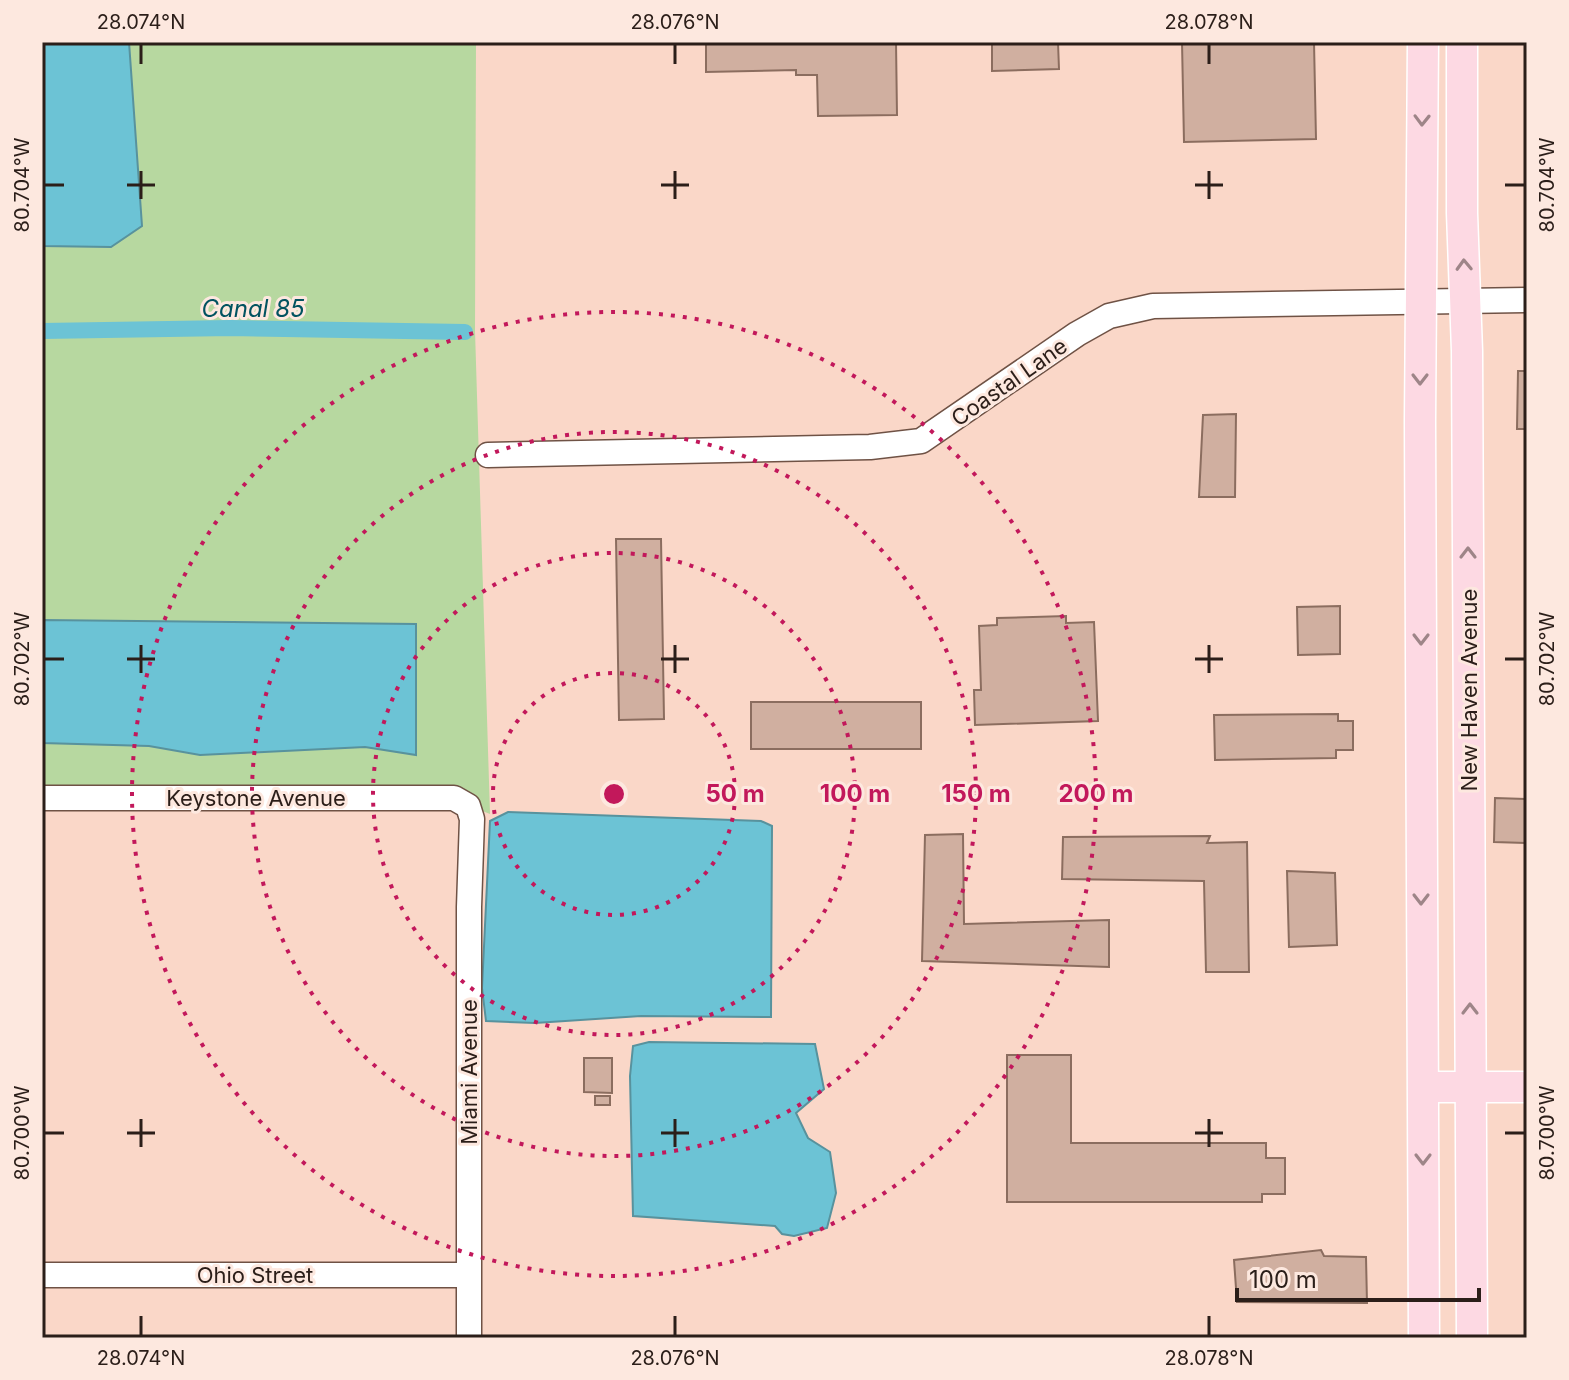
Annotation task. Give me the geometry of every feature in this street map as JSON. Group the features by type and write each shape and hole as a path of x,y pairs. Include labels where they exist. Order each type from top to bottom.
{"main road":[{"path":"1423,42 1424,1338"},
{"name":"New Haven Avenue","path":"1462,42 1472,1338"},
{"path":"1423,1087 1527,1087"}],"street":[{"name":"Coastal Lane","path":"488,455 870,447 921,441 1077,334 1109,316 1153,306 1527,300"},
{"name":"Keystone Avenue","path":"42,798 454,798 468,806"},
{"name":"Miami Avenue","path":"468,806 472,819 469,907 469,1338"},
{"name":"Ohio Street","path":"42,1275 469,1275"}],"green space":[{"path":"129,42 476,42 475,331 490,814 457,801 42,798 42,743 149,746 200,755 365,747 416,755 416,624 42,620 42,246 111,247 142,226"}],"water":[{"path":"42,42 129,42 142,226 111,247 42,246"},
{"path":"42,620 416,624 416,755 365,747 200,755 149,746 42,743"},
{"path":"508,812 761,821 772,826 771,1017 641,1016 535,1023 486,1021 482,988 490,821"},
{"path":"649,1042 815,1044 824,1089 796,1113 808,1138 830,1152 836,1193 827,1228 794,1236 782,1234 775,1226 633,1216 630,1076 633,1046"}],"building":[{"path":"706,42 896,42 897,115 818,116 817,75 796,75 796,70 706,72"},
{"path":"992,42 1058,42 1059,69 992,71"},
{"path":"1182,42 1314,42 1316,139 1184,142"},
{"path":"1518,371 1527,371 1527,429 1517,429"},
{"path":"1236,414 1235,497 1199,497 1203,415"},
{"path":"616,539 661,539 664,719 619,720"},
{"path":"1340,606 1340,654 1298,655 1297,607"},
{"path":"1066,616 1066,623 1094,622 1098,721 975,725 974,690 981,690 979,626 997,625 997,618"},
{"path":"751,702 921,702 921,749 751,749"},
{"path":"1338,714 1338,721 1353,721 1353,750 1336,750 1336,758 1215,760 1214,715"},
{"path":"1495,798 1527,799 1527,843 1494,842"},
{"path":"963,834 964,924 1109,920 1109,967 922,961 925,835"},
{"path":"1210,836 1207,843 1247,842 1249,972 1206,972 1204,881 1062,879 1063,837"},
{"path":"1287,871 1335,873 1337,945 1289,947"},
{"path":"1007,1055 1071,1055 1071,1143 1266,1143 1266,1158 1285,1158 1285,1194 1262,1194 1262,1202 1007,1202"},
{"path":"584,1058 612,1058 612,1093 584,1092"},
{"path":"595,1096 610,1096 610,1105 595,1105"},
{"path":"1321,1250 1324,1256 1366,1257 1367,1303 1237,1302 1234,1260"}],"waterway":[{"name":"Canal 85","path":"42,331 231,328 465,332"}]}
